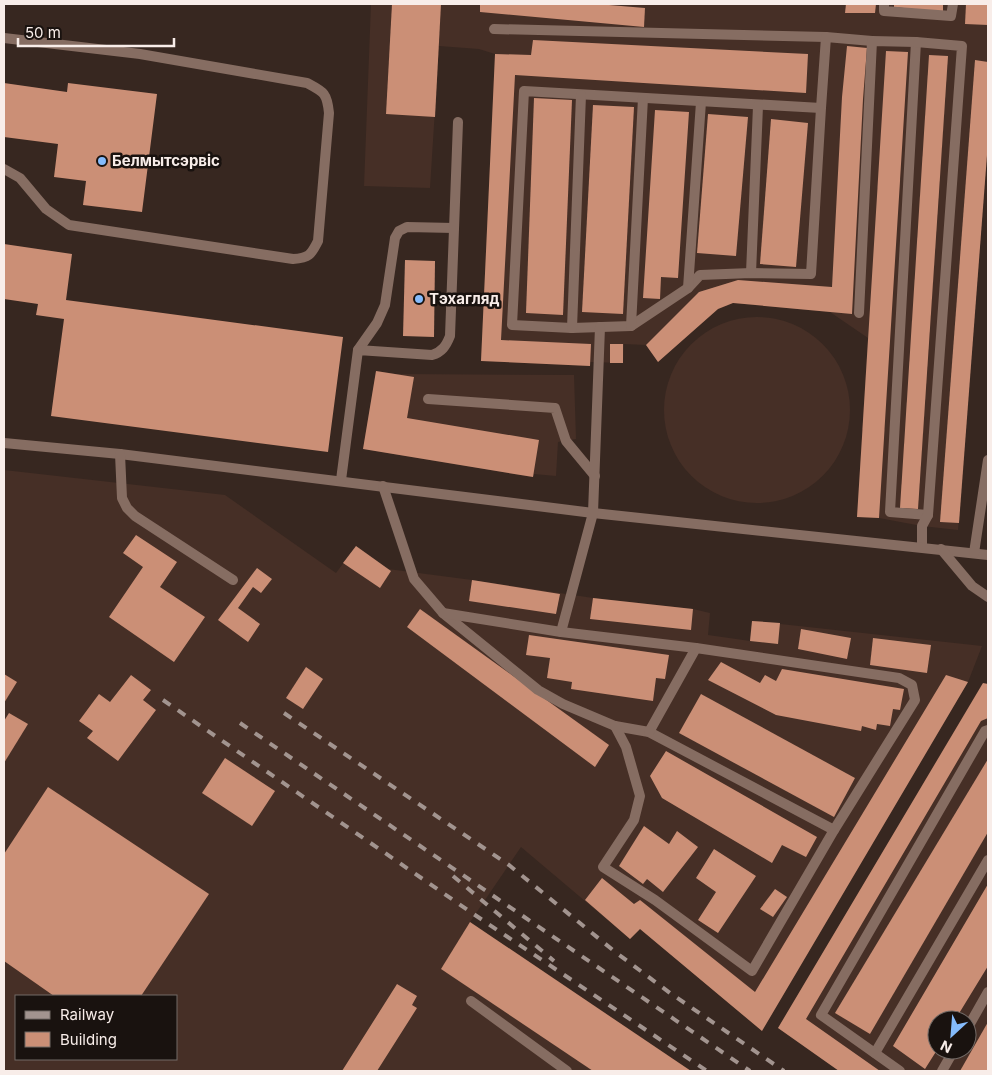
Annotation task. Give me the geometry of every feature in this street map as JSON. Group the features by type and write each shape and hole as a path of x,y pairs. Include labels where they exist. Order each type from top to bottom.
{"lane":[{"path":"884,4 884,11 951,16 953,4"},
{"path":"494,29 826,37 962,46 928,515 922,526 922,547"},
{"path":"821,108 758,106 524,90 512,325 572,328 631,326 688,288 700,275 751,273 812,274 826,37"},
{"path":"4,38 140,54 307,83 322,90 328,98 329,113 318,241 313,252 305,258 293,259 69,225 46,210 20,178 4,169"},
{"path":"859,313 872,41"},
{"path":"916,42 890,512 928,515"},
{"path":"572,328 581,95"},
{"path":"631,326 643,98"},
{"path":"688,288 701,102"},
{"path":"751,273 758,106"},
{"path":"358,350 432,355 440,353 450,336 458,122"},
{"path":"341,480 358,350 377,323 385,305 396,238 399,231 408,228 454,228"},
{"path":"561,632 594,513 600,328"},
{"path":"428,399 555,408 566,441 595,476"},
{"path":"4,444 120,454 594,513 988,555"},
{"path":"120,454 122,498 127,508 135,516 233,580"},
{"path":"974,553 988,460"},
{"path":"383,486 414,579 443,613 538,690 563,704 614,726 649,732 834,830"},
{"path":"941,549 972,586 988,597"},
{"path":"443,613 561,632 696,648 899,678 912,685 915,700 834,830 752,971 654,900 604,867 634,820 640,796 626,746 614,726"},
{"path":"649,732 696,648"},
{"path":"900,1071 821,1015 985,731 988,730"},
{"path":"875,1053 988,860"},
{"path":"977,1011 988,992"},
{"path":"471,1001 567,1071"},
{"path":"942,1071 948,1060"}],"shaded area":[{"path":"371,4 988,4 988,142 958,530 879,518 857,517 868,338 830,312 733,303 718,309 658,362 646,345 624,344 623,363 590,362 590,366 481,361 495,54 479,49 439,46 430,188 364,186"},
{"path":"766,317 793,324 809,332 823,344 835,358 843,374 849,392 849,428 843,446 835,462 823,476 809,488 793,496 775,502 748,503 721,496 705,488 679,462 665,428 664,401 671,374 679,358 705,332 739,318"},
{"path":"376,371 396,374 574,375 576,439 558,442 556,476 534,474 533,477 363,449"},
{"path":"4,470 225,495 336,573 356,546 388,569 593,598 693,609 710,613 708,635 750,641 752,621 982,646 968,682 762,1031 640,929 630,939 521,847 470,922 691,1071 4,1071"},
{"path":"982,684 988,685 988,1071 839,1071 778,1028"}],"building":[{"path":"392,4 441,4 435,117 386,114"},
{"path":"480,4 597,4 645,8 644,27 480,12"},
{"path":"846,4 876,4 875,13 845,13"},
{"path":"894,4 943,4 943,12 894,7"},
{"path":"966,4 988,4 988,25 965,24"},
{"path":"533,40 808,54 806,93 515,75 501,340 591,344 590,366 481,361 495,54 531,55"},
{"path":"847,46 867,48 852,314 733,303 718,309 658,362 646,345 699,292 738,280 832,287 842,97"},
{"path":"886,51 908,52 879,518 857,517"},
{"path":"929,55 948,56 918,509 900,508"},
{"path":"975,60 988,62 988,142 959,523 940,522"},
{"name":"Белмытсэрвіс","path":"4,83 67,92 68,83 157,94 142,212 83,205 86,181 54,177 58,144 4,137"},
{"path":"534,98 572,100 563,315 526,313"},
{"path":"593,105 634,107 623,314 582,312"},
{"path":"655,110 689,112 678,278 661,277 660,299 643,298"},
{"path":"708,114 748,117 736,256 697,253"},
{"path":"771,119 808,123 796,267 760,264"},
{"path":"4,244 72,254 66,300 343,337 328,452 51,416 64,319 36,315 38,304 4,299"},
{"name":"Тэхагляд","path":"405,260 435,261 434,337 403,336"},
{"path":"610,344 623,344 623,363 610,363"},
{"path":"376,371 414,377 407,418 539,440 533,477 363,449"},
{"path":"136,535 177,562 160,587 205,617 174,662 109,617 143,567 123,553"},
{"path":"356,546 391,571 380,588 343,563"},
{"path":"257,568 272,579 261,593 253,587 238,608 260,624 248,642 218,620"},
{"path":"472,580 560,594 556,614 469,601"},
{"path":"593,598 693,609 691,630 590,619"},
{"path":"420,609 609,745 595,767 407,627"},
{"path":"752,621 780,623 778,644 750,641"},
{"path":"801,629 851,638 847,659 798,649"},
{"path":"529,635 669,655 665,679 656,678 653,701 571,689 572,682 547,678 550,658 526,655"},
{"path":"873,638 931,645 927,673 870,665"},
{"path":"721,662 760,683 765,675 776,681 782,669 904,689 900,710 893,709 890,726 877,724 876,730 862,726 861,731 776,715 708,680"},
{"path":"306,667 323,679 303,709 286,698"},
{"path":"4,674 17,682 4,703"},
{"path":"131,675 151,690 143,700 156,710 118,761 87,738 93,731 79,721 99,694 110,702"},
{"path":"946,675 968,682 762,1031 640,929 630,939 585,900 602,878 634,904 640,900 755,992"},
{"path":"983,683 988,684 988,718 981,721 806,1019 880,1071 839,1071 778,1028"},
{"path":"701,694 855,778 834,817 679,733"},
{"path":"9,713 28,724 4,763 4,721"},
{"path":"666,751 817,837 806,857 782,845 772,863 662,798 650,776"},
{"path":"225,758 275,791 252,826 202,793"},
{"path":"988,759 988,832 870,1034 835,1013"},
{"path":"48,787 209,894 142,995 53,995 4,961 4,854"},
{"path":"644,826 669,844 677,831 698,847 663,892 647,879 643,884 619,866"},
{"path":"714,849 756,876 718,933 698,920 716,892 696,878"},
{"path":"988,884 988,966 961,1010 927,1010 927,1060 931,1060 925,1069 893,1046"},
{"path":"775,889 787,897 773,917 760,909"},
{"path":"470,922 691,1071 593,1071 441,969"},
{"path":"397,984 417,996 412,1005 417,1008 377,1071 342,1071"},
{"path":"988,1022 988,1071 960,1071 966,1060 977,1060 977,1041"}],"railway":[{"path":"163,700 475,915 707,1071"},
{"path":"284,713 509,865 614,951 670,993 784,1071"},
{"path":"240,723 750,1071"},
{"path":"453,876 554,961"}],"place":[{"name":"Белмытсэрвіс","path":"102,161"},
{"name":"Тэхагляд","path":"419,299"}]}
